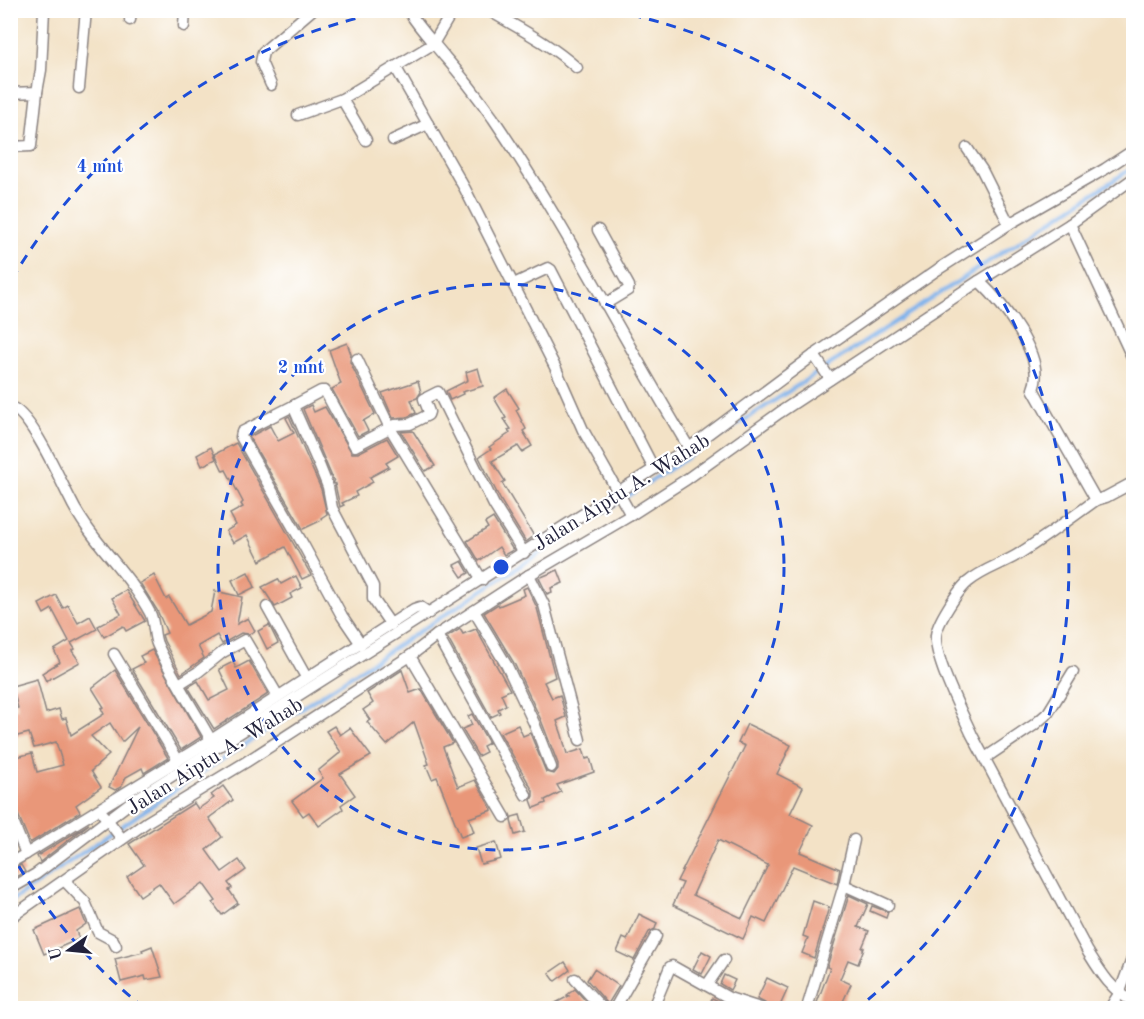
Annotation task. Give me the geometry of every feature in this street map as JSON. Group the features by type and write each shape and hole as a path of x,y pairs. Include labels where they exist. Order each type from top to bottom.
{"street":[{"path":"10,147 31,146 41,70 44,10"},
{"path":"79,88 86,10"},
{"path":"184,26 185,10"},
{"path":"271,85 261,62 263,52 312,10"},
{"path":"408,10 433,44 468,84 493,119 577,253 640,368 689,448"},
{"path":"298,115 342,99 433,44 453,10"},
{"path":"488,10 556,49 577,68"},
{"path":"396,68 465,189 556,369 583,430 630,513"},
{"path":"10,93 37,92"},
{"path":"342,99 366,140"},
{"path":"393,140 428,124"},
{"path":"966,148 982,170 1010,224"},
{"path":"10,889 36,874 131,802 482,579 619,495 654,469 689,448 937,270 1010,224 1105,170 1134,150"},
{"name":"Jalan Aiptu A. Wahab","path":"10,918 121,838 410,656 437,634 529,575 687,478 779,412 1070,224 1134,178"},
{"path":"1070,224 1134,361"},
{"path":"598,230 629,286 628,290 605,304"},
{"path":"514,284 548,268 551,270 654,469"},
{"path":"982,279 1020,331 1037,374 1033,389 1096,500"},
{"path":"816,357 830,378"},
{"path":"357,359 390,428 482,579"},
{"path":"361,644 342,616 241,437 242,432 325,391 355,446 397,424 410,424 428,415 429,410 424,399 437,392 440,393 484,486 524,553"},
{"path":"293,406 328,487 332,508 373,586 373,599 391,625"},
{"path":"10,407 17,409 24,416 56,468 73,506 96,539 126,575 144,603 151,616 158,646 211,740"},
{"path":"1134,482 1096,500 1025,550 969,581 956,597 936,630 939,658 961,712 1106,981 1119,994 1134,1002"},
{"path":"529,575 544,605 580,740"},
{"path":"267,607 306,677"},
{"path":"10,863 211,740 417,608 423,608 429,613"},
{"path":"474,611 507,666 534,723 551,767"},
{"path":"437,634 525,795"},
{"path":"179,684 223,652 245,640 278,696"},
{"path":"114,654 178,760"},
{"path":"410,656 505,817"},
{"path":"986,758 1048,713 1073,672"},
{"path":"100,809 121,838"},
{"path":"10,815 26,854"},
{"path":"807,1008 844,885 854,840"},
{"path":"65,880 86,902 99,932 113,940 116,946"},
{"path":"844,885 888,905"},
{"path":"615,1008 656,936"},
{"path":"1110,1008 1119,994 1134,954"},
{"path":"707,986 724,960"},
{"path":"654,1008 670,967 729,998 760,1008"},
{"path":"575,979 602,1008"}],"building":[{"path":"347,343 351,354 350,362 375,414 363,421 368,431 358,436 332,389 341,384 329,350"},
{"path":"478,368 483,386 462,392 463,394 450,400 446,391 468,380 466,372"},
{"path":"418,381 421,392 417,398 411,400 416,413 407,417 393,418 382,393"},
{"path":"507,389 519,408 516,410 526,429 523,431 532,446 522,452 518,446 492,461 505,481 502,483 534,536 526,542 501,501 479,457 510,433 508,430 511,429 504,419 506,418 494,398"},
{"path":"311,405 314,412 325,407 352,453 358,453 387,438 398,456 386,463 389,467 370,477 373,482 355,492 357,496 342,503 344,505 340,507 335,484 303,409"},
{"path":"289,416 321,489 327,514 321,518 322,520 303,529 249,437 270,426 278,441 294,433 286,418"},
{"path":"413,431 435,466 425,471 401,432"},
{"path":"236,443 311,575 302,579 285,547 260,561 247,535 233,543 226,531 236,525 230,514 243,507 241,504 243,502 215,454"},
{"path":"211,447 216,459 202,466 197,455"},
{"path":"493,518 513,550 504,555 499,547 479,561 467,541 488,528 485,523"},
{"path":"462,561 469,573 462,577 454,565"},
{"path":"558,570 563,583 551,588 552,592 547,594 539,578"},
{"path":"248,572 255,587 239,595 232,580"},
{"path":"154,575 166,599 169,597 186,625 211,612 215,591 242,597 237,624 248,618 255,631 249,634 241,633 222,644 217,635 198,646 204,658 181,674 164,641 162,635 167,633 157,610 140,583"},
{"path":"296,576 302,588 290,594 292,598 275,607 262,587 278,579 281,584"},
{"path":"527,587 537,608 555,677 544,682 552,698 560,695 566,717 557,721 567,754 583,749 586,759 590,758 594,772 557,785 561,792 545,800 546,803 534,808 531,800 533,791 500,733 518,725 523,736 530,733 546,772 554,774 558,769 558,764 541,720 514,663 484,613 498,604 499,606 525,595 523,589"},
{"path":"126,590 145,621 126,631 123,626 104,637 98,626 121,614 112,598"},
{"path":"56,595 63,608 68,605 78,623 90,616 97,629 71,643 75,649 72,651 80,662 46,681 42,673 60,662 54,650 69,641 52,609 44,614 39,604"},
{"path":"269,625 278,643 267,649 258,631"},
{"path":"460,629 463,634 476,629 510,690 501,694 506,705 498,709 500,713 491,717 447,637"},
{"path":"152,650 201,737 181,750 132,669 144,663 140,656"},
{"path":"249,661 268,694 214,729 188,687 198,681 209,700 229,690 219,669 233,662 236,668"},
{"path":"115,670 168,758 144,773 142,768 126,777 121,787 115,790 109,787 138,727 122,742 110,723 91,736 109,755 91,771 101,787 76,805 80,812 30,843 17,812 10,808 10,761 32,753 37,772 63,765 56,742 34,748 29,733 10,738 10,710 18,708 12,686 37,679 46,713 59,709 62,719 66,718 71,735 104,714 101,708 104,707 92,688"},
{"path":"402,670 410,693 421,689 453,743 443,747 458,787 475,780 492,810 469,818 474,832 461,837 437,777 432,779 426,765 429,764 414,722 387,745 367,722 370,720 363,710 373,703 367,693"},
{"path":"472,714 489,743 483,746 486,752 478,756 462,729 472,725 468,716"},
{"path":"747,724 791,745 777,774 803,787 790,814 813,825 800,852 840,869 837,884 793,866 766,923 753,917 743,939 673,905 683,883 677,881 745,746 738,743","holes":["718,840 768,865 742,918 693,895"]},
{"path":"334,726 340,735 350,728 371,756 340,774 355,795 341,805 343,809 319,826 309,812 303,816 292,801 323,778 318,771 341,752 326,731"},
{"path":"223,786 233,800 209,818 222,837 206,850 222,872 239,860 246,870 228,883 232,888 229,890 238,903 222,915 213,903 216,901 203,883 174,904 159,883 140,896 127,877 144,865 129,844 194,803 198,809 214,798 211,795"},
{"path":"520,815 525,832 515,835 512,817"},
{"path":"89,824 40,862 37,856"},
{"path":"496,842 501,859 481,864 476,848"},
{"path":"21,865 25,872 10,880 10,870"},
{"path":"849,895 868,904 858,927 869,931 862,948 864,948 858,964 848,960 840,979 851,984 840,1008 815,1008 830,968 827,967"},
{"path":"813,901 829,907 814,958 802,953 808,938 803,936"},
{"path":"872,906 888,912 886,918 870,911"},
{"path":"80,909 86,924 76,931 79,939 44,954 34,930"},
{"path":"639,914 657,923 655,929 649,932 634,960 617,952 623,938 627,940"},
{"path":"152,946 162,977 146,980 145,976 121,982 115,959 143,952 142,950"},
{"path":"702,951 711,956 702,974 693,969"},
{"path":"565,962 570,970 555,981 549,973"},
{"path":"594,969 619,986 608,1004 587,980"},
{"path":"724,975 735,980 730,990 720,984"},
{"path":"767,978 788,988 779,1008 767,1008 765,1003 757,999"},
{"path":"575,989 592,1008 546,1008 569,996 567,995"},
{"path":"712,998 726,1005 737,1008 708,1008"}],"waterway":[{"path":"10,902 172,792 1134,167"}]}
